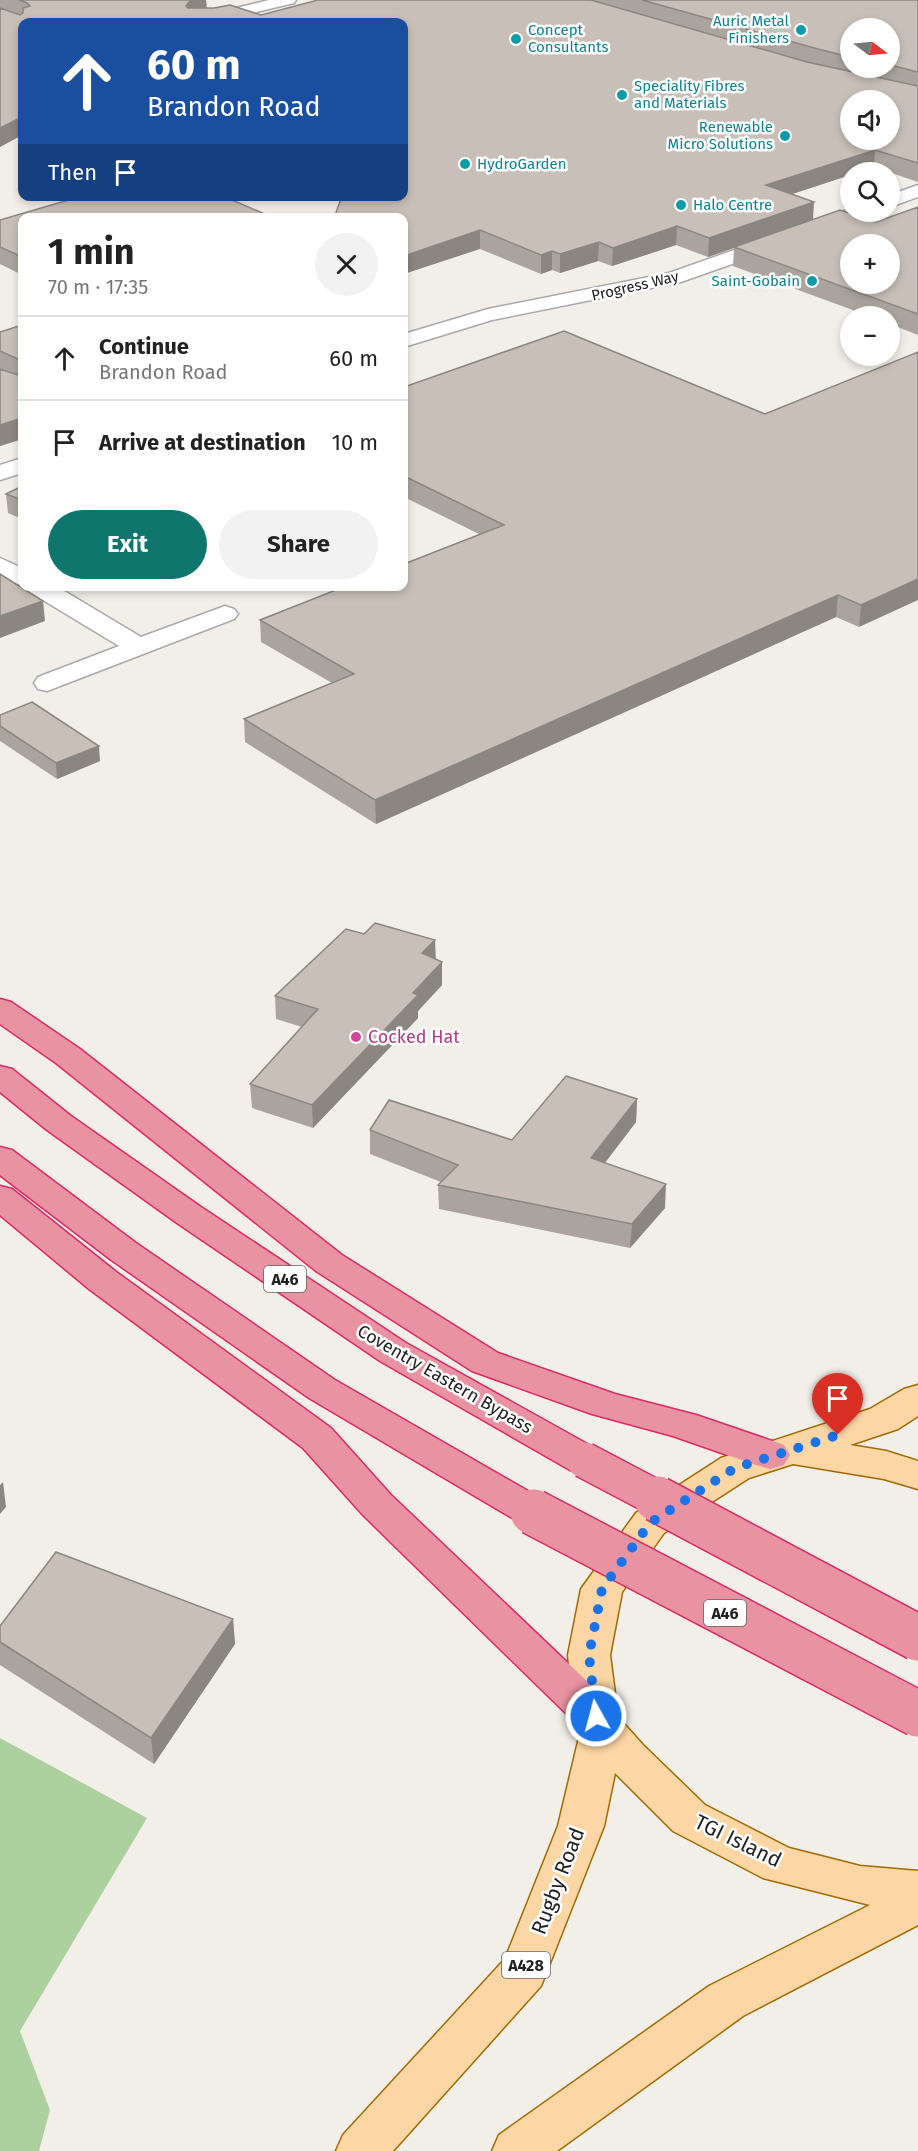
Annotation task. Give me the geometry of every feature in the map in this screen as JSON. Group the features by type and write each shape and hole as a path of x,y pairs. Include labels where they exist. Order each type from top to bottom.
{"highway":[{"path":"0,1010 68,1056 329,1263 485,1362 606,1405 782,1453"},
{"name":"Coventry Eastern Bypass","path":"0,1076 59,1123 189,1215 393,1352 584,1460 918,1638"},
{"name":"A46","path":"0,1158 123,1251 321,1389 533,1512 918,1714"},
{"path":"0,1197 102,1280 316,1438 377,1505 600,1722"}],"main road":[{"path":"600,1722 589,1655 602,1589 650,1523 735,1468 884,1419 918,1398"},
{"path":"782,1453 886,1465 918,1475"},
{"name":"TGI Island","path":"600,1722 627,1757 689,1818 779,1864 860,1885 918,1890"},
{"name":"Rugby Road","path":"361,2151 524,1971 581,1826 600,1722"},
{"path":"517,2151 726,2001 918,1903"}],"street":[{"path":"214,18 288,0"},
{"path":"900,197 918,191"},
{"name":"Progress Way","path":"408,340 488,315 674,278 840,219"},
{"path":"0,472 18,466"},
{"path":"0,565 18,576"},
{"path":"45,591 139,647"},
{"path":"47,684 225,614"}],"green space":[{"path":"0,1738 147,1818 20,2031 50,2110 39,2151 0,2151"}],"building":[{"path":"19,0 194,0 186,6 188,8 214,8 230,5 261,15 318,0 591,0 807,62 840,69 840,78 881,78 918,86 918,163 875,150 766,185 814,202 709,238 677,226 613,248 599,242 560,254 552,251 541,255 480,230 408,255 408,213 336,213 340,201 408,201 408,18 18,18 18,119 0,128 0,8 20,15 23,13 23,8 30,6"},
{"name":"Auric Metal Finishers","path":"642,0 918,0 918,72 900,68 900,18 840,18 840,54"},
{"path":"65,201 235,201 262,213 24,213"},
{"path":"918,207 918,314 863,294 900,294 900,234 840,234 840,286 734,247 840,210 840,222 900,222 900,213"},
{"path":"18,215 18,255 0,247 0,220"},
{"path":"18,326 18,359 0,351 0,332"},
{"path":"564,331 765,414 883,366 900,366 900,359 918,352 918,579 861,605 838,595 375,800 244,719 354,674 260,620 333,591 408,591 408,562 504,525 408,478 408,386"},
{"path":"0,369 18,375 18,419 0,425"},
{"path":"18,488 18,498 6,494"},
{"path":"0,574 18,585 18,591 27,591 43,601 0,616"},
{"path":"32,702 99,746 56,763 0,726 0,715"},
{"name":"Cocked Hat","path":"375,923 435,940 422,953 442,962 413,993 418,995 312,1105 250,1084 318,1009 275,996 346,929 364,934"},
{"path":"566,1076 637,1099 591,1158 666,1184 632,1224 438,1185 458,1165 370,1130 389,1100 512,1140"},
{"path":"56,1552 233,1619 151,1738 0,1642 0,1626"}],"place":[{"name":"Auric Metal Finishers","path":"801,30"},
{"name":"Concept Consultants","path":"516,39"},
{"name":"Speciality Fibres and Materials","path":"622,95"},
{"name":"Renewable Micro Solutions","path":"785,136"},
{"name":"HydroGarden","path":"465,164"},
{"name":"Halo Centre","path":"681,205"},
{"name":"Saint-Gobain","path":"812,281"},
{"name":"Cocked Hat","path":"356,1037"}],"route":[{"path":"596,1716 589,1655 602,1589 650,1523 735,1468 838,1435"}]}
